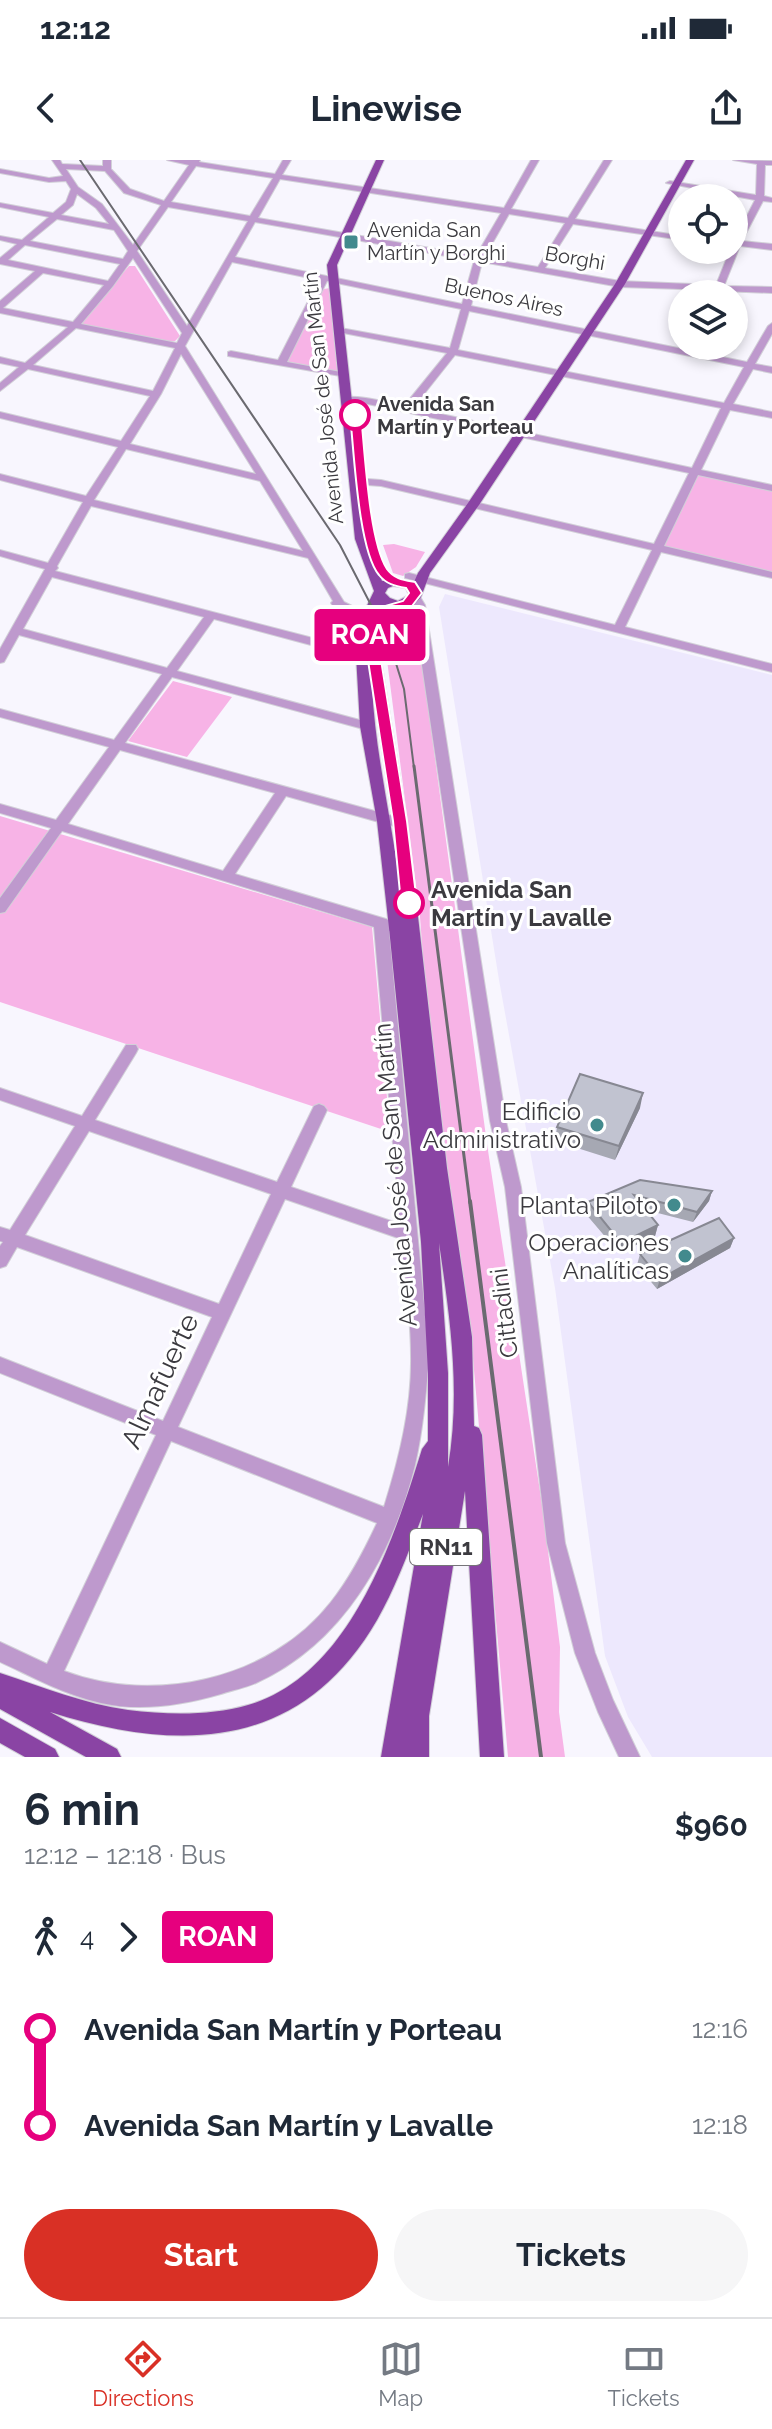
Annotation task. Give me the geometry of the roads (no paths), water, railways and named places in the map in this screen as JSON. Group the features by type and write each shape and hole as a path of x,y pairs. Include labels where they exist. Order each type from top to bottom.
{"main road":[{"name":"Avenida José de San Martín","path":"379,591 361,539 359,481 342,329 333,283 348,235 380,160"},
{"name":"Avenida José de San Martín","path":"368,192 387,160"},
{"path":"674,183 682,160"},
{"path":"359,638 368,612 383,585 405,580 468,504 614,283 690,160"},
{"name":"Avenida José de San Martín","path":"342,329 343,375 350,399"},
{"name":"Avenida José de San Martín","path":"359,481 382,572 405,580"},
{"path":"405,580 415,595"},
{"path":"379,591 385,601 399,605"},
{"name":"RN11","path":"399,605 415,595"},
{"name":"Avenida José de San Martín","path":"399,605 378,615 370,635 462,1337 465,1402 462,1446 418,1716 417,1757"},
{"name":"Avenida José de San Martín","path":"359,638 363,655 367,726 392,821 389,926 430,1242 438,1373 433,1514 393,1757"},
{"path":"462,1337 471,1392 492,1757"},
{"path":"0,1684 79,1710 130,1722 182,1726 229,1723 271,1709 305,1689 335,1663 359,1633 394,1568 438,1428"},
{"path":"0,1697 109,1757"},
{"path":"0,1730 43,1755"}],"street":[{"path":"171,160 668,237"},
{"path":"0,659 89,500 156,394 189,329 287,160"},
{"path":"407,409 454,350 479,259 535,160"},
{"path":"540,270 608,160"},
{"path":"737,160 772,163"},
{"path":"0,388 76,324 110,284 195,162"},
{"path":"748,220 760,198 761,162"},
{"path":"58,163 105,163"},
{"path":"58,163 75,189 99,206 134,247 189,329"},
{"name":"Borghi","path":"105,163 127,191 166,204 614,283 668,287"},
{"path":"0,171 49,180 67,178"},
{"path":"674,183 772,200"},
{"path":"1,261 70,203 75,189"},
{"path":"0,205 117,228"},
{"path":"0,238 124,262"},
{"path":"748,246 772,247"},
{"name":"Buenos Aires","path":"230,259 333,283 668,346"},
{"path":"1,261 110,284"},
{"path":"0,308 42,269"},
{"path":"281,364 318,290 333,283"},
{"name":"Borghi","path":"748,290 772,290"},
{"path":"0,308 181,347 312,556 359,638 334,648"},
{"path":"618,630 727,406 768,339 772,326"},
{"path":"342,329 772,415"},
{"path":"231,354 343,375"},
{"path":"0,360 156,394"},
{"name":"Buenos Aires","path":"727,360 772,370"},
{"path":"350,399 772,488"},
{"path":"0,415 263,479"},
{"path":"0,477 312,556"},
{"path":"359,481 772,575"},
{"path":"0,553 51,571 363,655"},
{"path":"405,580 772,668"},
{"name":"Cittadini","path":"415,595 498,1121 513,1187 556,1543 588,1667 630,1757"},
{"path":"337,602 352,610 368,612"},
{"path":"399,605 420,617"},
{"path":"0,908 211,615"},
{"path":"17,631 367,726"},
{"path":"0,713 392,821"},
{"path":"226,877 282,793"},
{"path":"0,808 389,926 408,1234 420,1357 419,1396 406,1475 390,1519 364,1574 336,1612 299,1646 256,1674 224,1686 163,1697 103,1694 51,1676 0,1652"},
{"path":"0,1261 7,1237 85,1124 131,1049"},
{"path":"0,1094 408,1234"},
{"name":"Almafuerte","path":"51,1676 319,1110"},
{"path":"7,1237 223,1313"},
{"path":"0,1365 390,1519"}],"railway":[{"path":"80,160 340,545 388,638 404,689 414,768"},
{"path":"414,766 470,1203"},
{"path":"470,1201 541,1757"}],"place":[{"name":"Avenida San Martín y Borghi","path":"351,242"},
{"name":"Avenida San Martín y Porteau","path":"355,415"},
{"name":"Avenida San Martín y Lavalle","path":"409,903"},
{"name":"Edificio Administrativo","path":"597,1125"},
{"name":"Planta Piloto","path":"674,1205"},
{"name":"Operaciones Analíticas","path":"685,1256"}]}
